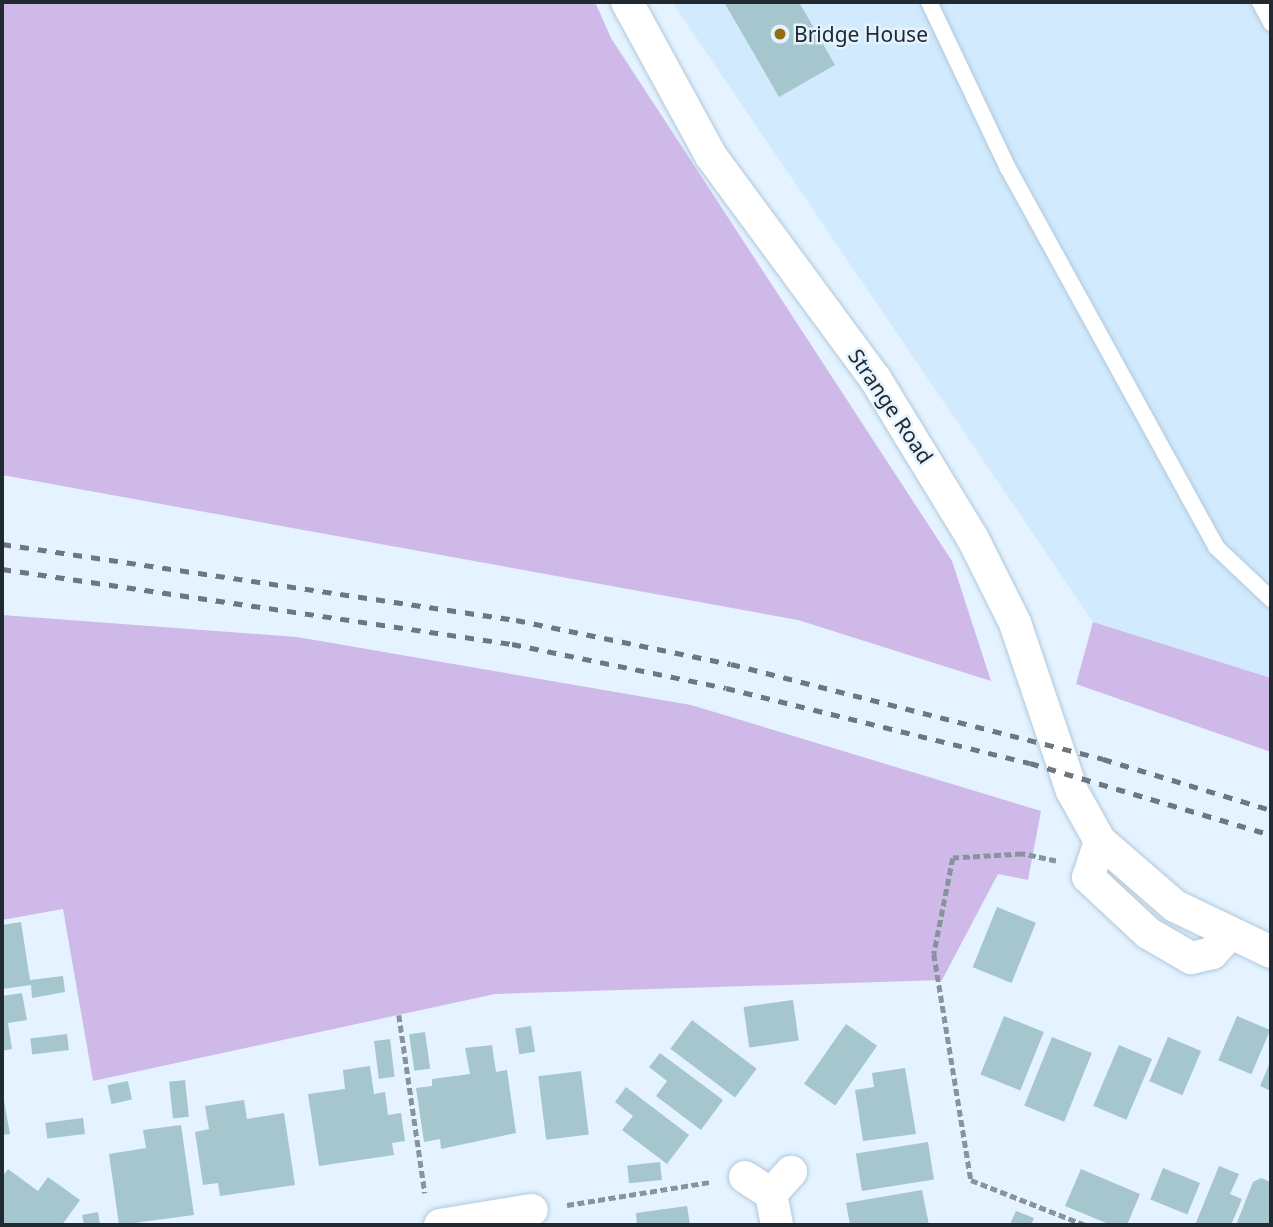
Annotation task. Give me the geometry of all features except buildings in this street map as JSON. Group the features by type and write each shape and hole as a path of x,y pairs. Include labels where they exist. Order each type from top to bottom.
{"street":[{"name":"Strange Road","path":"627,2 711,156 876,380 967,528 1015,623 1048,729 1094,854 1228,936 1271,952"},
{"path":"745,1177 781,1183 777,1225"},
{"path":"433,1212 488,1221 532,1210"}],"lane":[{"path":"929,2 1008,168 1216,547 1271,599"},
{"path":"1260,2 1271,23"}],"path":[{"path":"1085,1225 971,1180 934,954 953,858 1094,854"},
{"path":"398,1015 433,1212"},
{"path":"532,1210 745,1177"}],"shaded area":[{"path":"2,2 595,2 611,38 952,561 991,681 798,620 2,475"},
{"path":"672,2 1271,2 1271,678 1093,622"},
{"path":"2,615 297,637 691,705 1041,811 1028,880 998,874 942,980 495,994 93,1081 63,909 2,920"},
{"path":"1093,622 1271,678 1271,752 1076,684"}],"railway":[{"path":"2,544 516,620 731,664 1103,759 1271,810"},
{"path":"2,569 512,644 726,688 1030,763 1271,835"}],"place":[{"name":"Bridge House","path":"780,34"}]}
